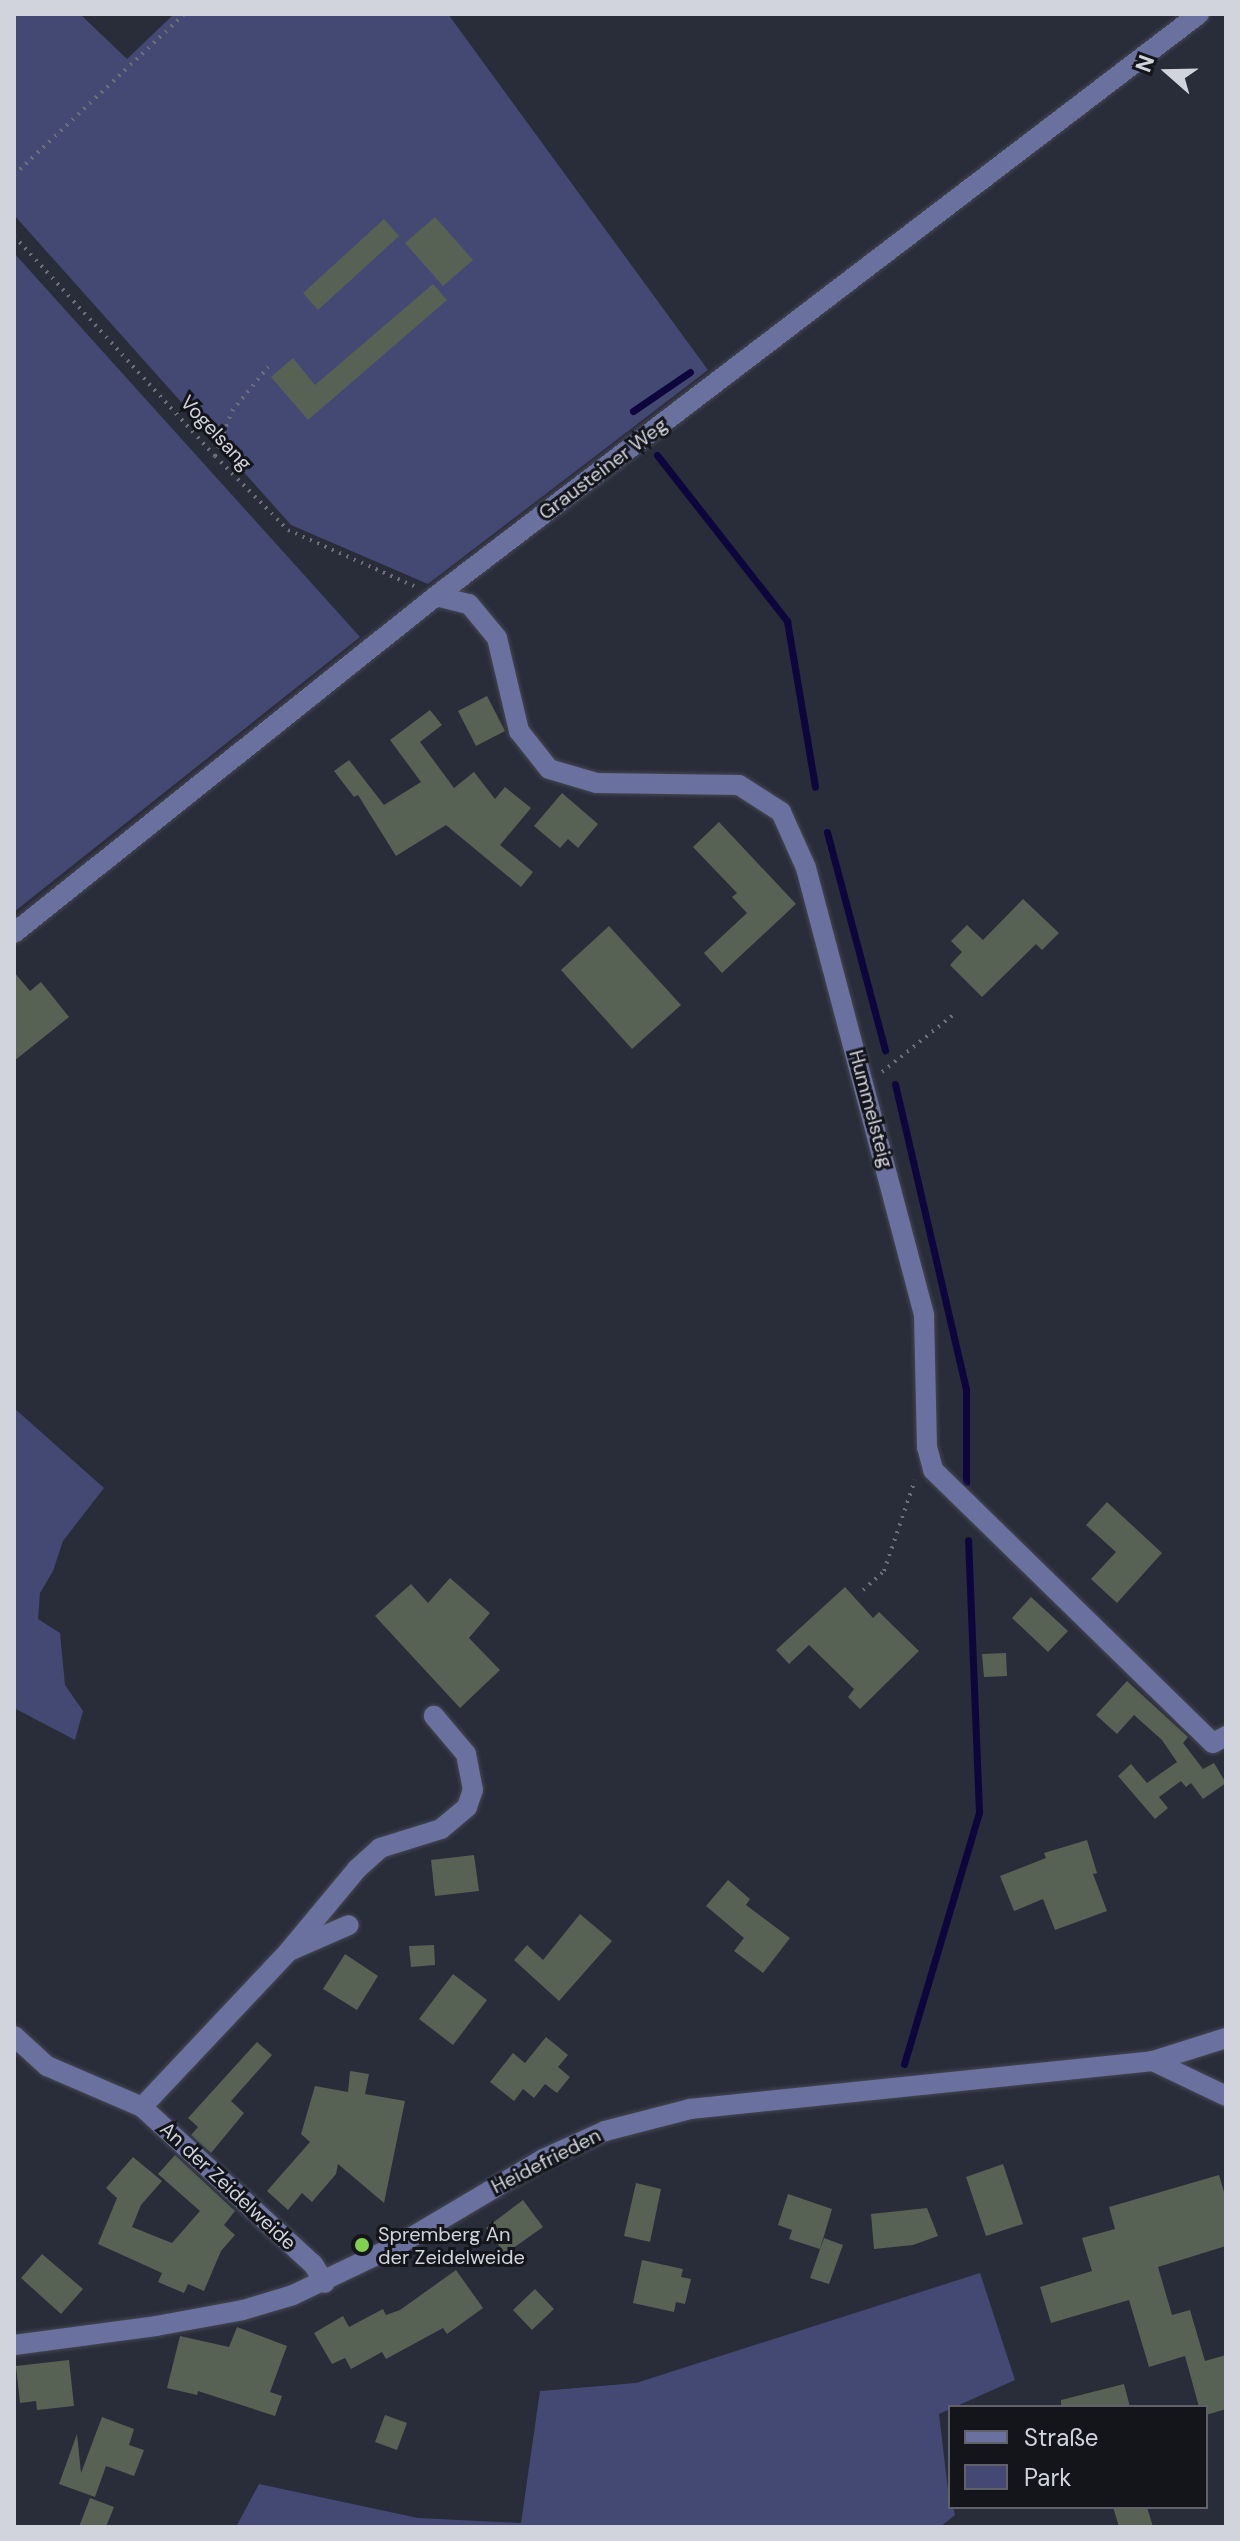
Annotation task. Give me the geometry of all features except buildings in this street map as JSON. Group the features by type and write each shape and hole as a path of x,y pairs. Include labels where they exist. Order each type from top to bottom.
{"street":[{"name":"Grausteiner Weg","path":"14,933 436,596 1199,14"},
{"name":"Hummelsteig","path":"436,596 469,604 497,638 519,731 549,769 597,783 739,785 781,812 806,868 924,1315 927,1447 933,1470"},
{"path":"933,1470 1213,1743 1226,1736"},
{"name":"An der Zeidelweide","path":"325,2283 313,2264 142,2107 289,1951 357,1869 380,1848 441,1829 467,1807 473,1790 466,1754 434,1716"},
{"name":"An der Zeidelweide","path":"289,1951 349,1925"},
{"path":"14,2036 47,2066 142,2107"},
{"name":"Heidefrieden","path":"14,2345 243,2310 325,2283 400,2244 543,2159 605,2131 690,2109 1153,2061 1226,2038"},
{"path":"1153,2061 1226,2096"}],"path":[{"path":"14,175 184,14"},
{"name":"Vogelsang","path":"14,236 215,456 288,530 436,596"},
{"path":"215,456 232,411 268,367"},
{"path":"865,1085 952,1016"},
{"path":"863,1590 884,1571 912,1481 933,1470"}],"green space":[{"path":"14,14 80,14 127,59 174,14 448,14 708,370 428,584 291,525 14,215"},
{"path":"14,253 360,637 14,912"},
{"path":"14,1408 104,1488 63,1541 53,1571 40,1593 38,1619 60,1633 65,1685 83,1711 75,1740 14,1708"},
{"path":"980,2273 1015,2380 959,2405 948,2405 948,2410 939,2414 948,2509 954,2509 955,2515 940,2527 236,2527 259,2484 418,2518 521,2523 540,2391 636,2383"}],"waterway":[{"path":"633,411 690,372"},
{"path":"657,455 787,621 815,787"},
{"path":"827,832 885,1050"},
{"path":"895,1084 966,1389 966,1482"},
{"path":"904,2064 979,1812 968,1540"}],"place":[{"name":"Spremberg An der Zeidelweide","path":"362,2245"}]}
